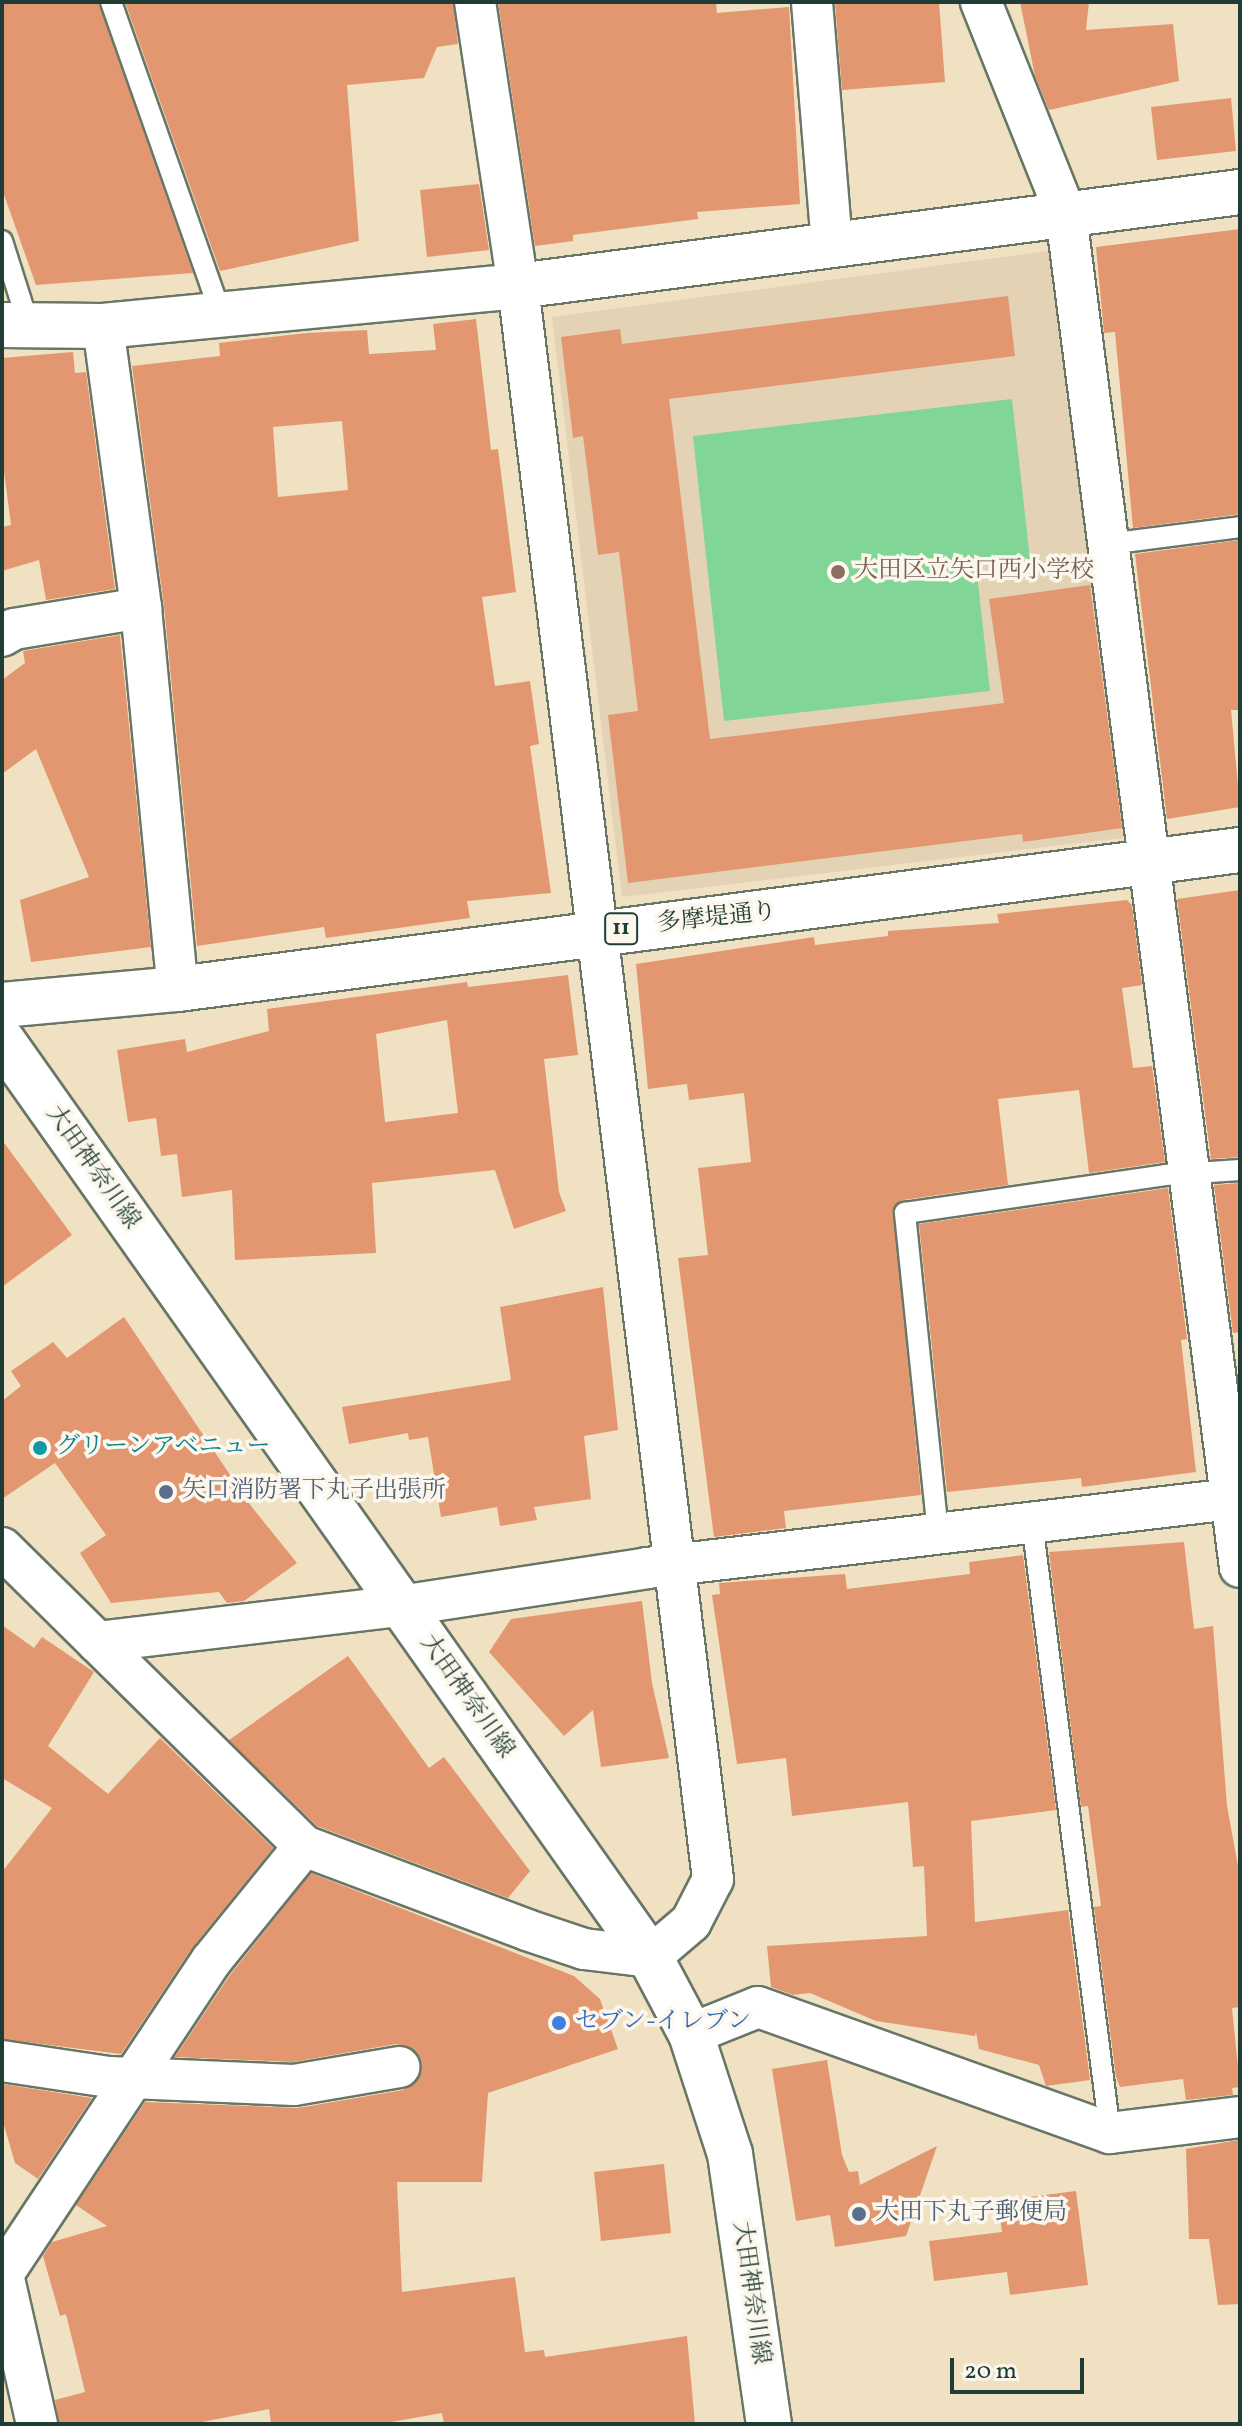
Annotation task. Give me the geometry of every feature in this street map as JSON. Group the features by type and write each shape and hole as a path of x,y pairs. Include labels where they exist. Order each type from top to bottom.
{"main road":[{"path":"15,324 103,326 222,317 518,286 1240,192"},
{"name":"多摩堤通り","path":"2,1005 178,989 1240,850"},
{"name":"大田神奈川線","path":"2,1040 650,1957 691,2034 730,2154 769,2424"}],"street":[{"path":"2,1548 304,1846 584,1949 650,1957 691,1922 713,1879 518,286 475,2"},
{"path":"812,2 832,245"},
{"path":"981,2 1066,215 1190,1175 1236,1498 1240,1567"},
{"path":"103,326 141,608 178,989"},
{"path":"2,636 14,629 141,608"},
{"path":"97,1642 400,1606 676,1564 1236,1498"},
{"path":"37,2424 4,2289 131,2077 211,1961 304,1846"},
{"path":"691,2034 758,2007 1110,2133 1240,2117"},
{"path":"2,2061 131,2077 294,2085 399,2067"}],"lane":[{"path":"111,2 222,317"},
{"path":"2,241 15,324"},
{"path":"1108,544 1240,527"},
{"path":"938,1533 905,1213 1240,1170"},
{"path":"1032,1522 1110,2133"}],"shaded area":[{"name":"大田区立矢口西小学校","path":"1048,251 1128,826 1122,838 622,897 552,317"}],"green space":[{"path":"1012,399 1030,559 976,565 990,691 724,721 693,436"}],"building":[{"path":"2,2 98,2 193,273 36,285 2,189"},
{"path":"125,2 453,2 458,44 437,47 424,78 347,85 359,241 220,271"},
{"path":"498,2 716,2 717,13 789,7 800,204 697,212 698,219 573,235 573,241 535,246"},
{"path":"835,2 939,2 945,82 842,90"},
{"path":"1020,2 1089,2 1086,30 1173,24 1179,81 1049,110 1035,76"},
{"path":"1231,98 1236,151 1157,160 1151,107"},
{"path":"479,184 489,250 427,257 420,190"},
{"path":"1240,229 1240,514 1133,528 1115,332 1104,333 1096,247"},
{"path":"1008,296 1015,356 669,399 710,739 1004,703 989,599 1090,585 1122,828 1023,842 1022,834 628,883 608,715 638,711 619,552 598,555 583,436 573,438 561,337 620,329 622,344"},
{"path":"476,319 491,450 498,449 516,592 482,597 495,686 530,681 539,744 530,746 551,893 467,901 470,918 326,938 324,927 197,946 164,606 132,366 220,356 219,343 307,333 367,330 369,354 436,350 433,324","holes":["342,421 348,490 278,497 273,427"]},
{"path":"73,352 75,373 86,372 115,589 46,600 39,560 2,571 2,527 11,525 2,456 2,358"},
{"path":"1240,540 1240,710 1231,710 1240,807 1167,819 1135,554"},
{"path":"120,635 151,947 31,962 20,900 89,877 36,749 2,774 2,680 25,663 23,651"},
{"path":"1240,890 1240,1157 1211,1159 1177,899"},
{"path":"1127,900 1132,905 1142,985 1122,988 1133,1068 1152,1066 1165,1162 1089,1173 1079,1090 998,1099 1008,1185 903,1200 893,1209 921,1495 784,1511 786,1528 714,1537 678,1258 708,1255 698,1168 751,1162 744,1093 689,1100 687,1084 648,1089 636,964 814,937 815,945 888,936 888,931 999,923 997,914"},
{"path":"568,975 578,1055 544,1059 559,1192 566,1211 514,1229 495,1170 372,1183 376,1253 235,1260 232,1190 182,1197 177,1154 161,1156 156,1118 128,1122 117,1050 185,1039 187,1052 269,1031 267,1009 467,982 468,987","holes":["447,1020 458,1113 385,1122 376,1034"]},
{"path":"2,1140 72,1235 2,1287"},
{"path":"1240,1183 1240,1332 1233,1333 1214,1185"},
{"path":"1168,1188 1187,1339 1181,1340 1196,1472 1082,1487 1081,1478 947,1492 919,1224"},
{"path":"603,1287 618,1430 584,1436 591,1499 534,1507 537,1520 500,1526 497,1507 441,1517 428,1437 409,1440 408,1433 349,1444 342,1407 511,1380 500,1307"},
{"path":"124,1317 251,1506 297,1563 244,1601 227,1603 219,1592 111,1603 80,1553 106,1535 55,1463 2,1499 2,1401 21,1386 11,1371 53,1342 67,1358"},
{"path":"1184,1542 1194,1629 1213,1626 1227,1806 1240,1877 1240,2007 1232,2008 1240,2087 1232,2088 1233,2095 1186,2100 1183,2079 1120,2087 1116,2077 1094,1907 1101,1906 1088,1806 1081,1807 1049,1552"},
{"path":"1023,1555 1056,1810 971,1821 975,1922 1068,1910 1090,2080 1046,2086 1039,2065 979,2049 976,2032 975,2036 876,2021 810,1993 793,1995 771,1987 767,1946 927,1936 924,1866 913,1867 908,1802 792,1816 786,1758 737,1764 712,1595 720,1594 719,1583 845,1574 847,1589 970,1574 969,1562"},
{"path":"642,1601 652,1683 669,1758 601,1767 593,1710 564,1736 489,1652 511,1619"},
{"path":"2,1625 34,1648 42,1637 94,1672 48,1746 108,1794 160,1738 273,1848 192,1948 121,2054 2,2039 2,1872 52,1808 2,1778"},
{"path":"348,1656 429,1768 444,1757 530,1871 508,1898 317,1826 229,1740"},
{"path":"311,1873 574,1976 600,1999 618,2049 488,2093 482,2182 397,2182 402,2292 515,2277 525,2352 544,2350 545,2357 687,2336 695,2424 444,2424 442,2413 380,2424 271,2424 269,2409 192,2424 59,2424 55,2400 85,2392 66,2314 60,2316 43,2256 52,2242 107,2226 76,2205 145,2102 298,2108 403,2090 420,2076 417,2053 396,2044 293,2062 175,2057 230,1975"},
{"path":"827,2060 842,2155 849,2172 858,2171 860,2185 937,2146 906,2236 835,2247 830,2215 796,2221 772,2069"},
{"path":"2,2084 92,2098 38,2179 15,2163 2,2118"},
{"path":"1239,2140 1240,2304 1218,2305 1209,2239 1189,2239 1186,2149"},
{"path":"664,2164 671,2233 601,2241 594,2172"},
{"path":"1076,2191 1088,2285 1010,2295 1007,2272 934,2281 929,2241 1002,2232 998,2201"}],"place":[{"name":"大田区立矢口西小学校","path":"838,572"},
{"name":"グリーンアベニュー","path":"40,1448"},
{"name":"矢口消防署下丸子出張所","path":"166,1492"},
{"name":"セブン-イレブン","path":"559,2023"},
{"name":"大田下丸子郵便局","path":"859,2214"}]}
